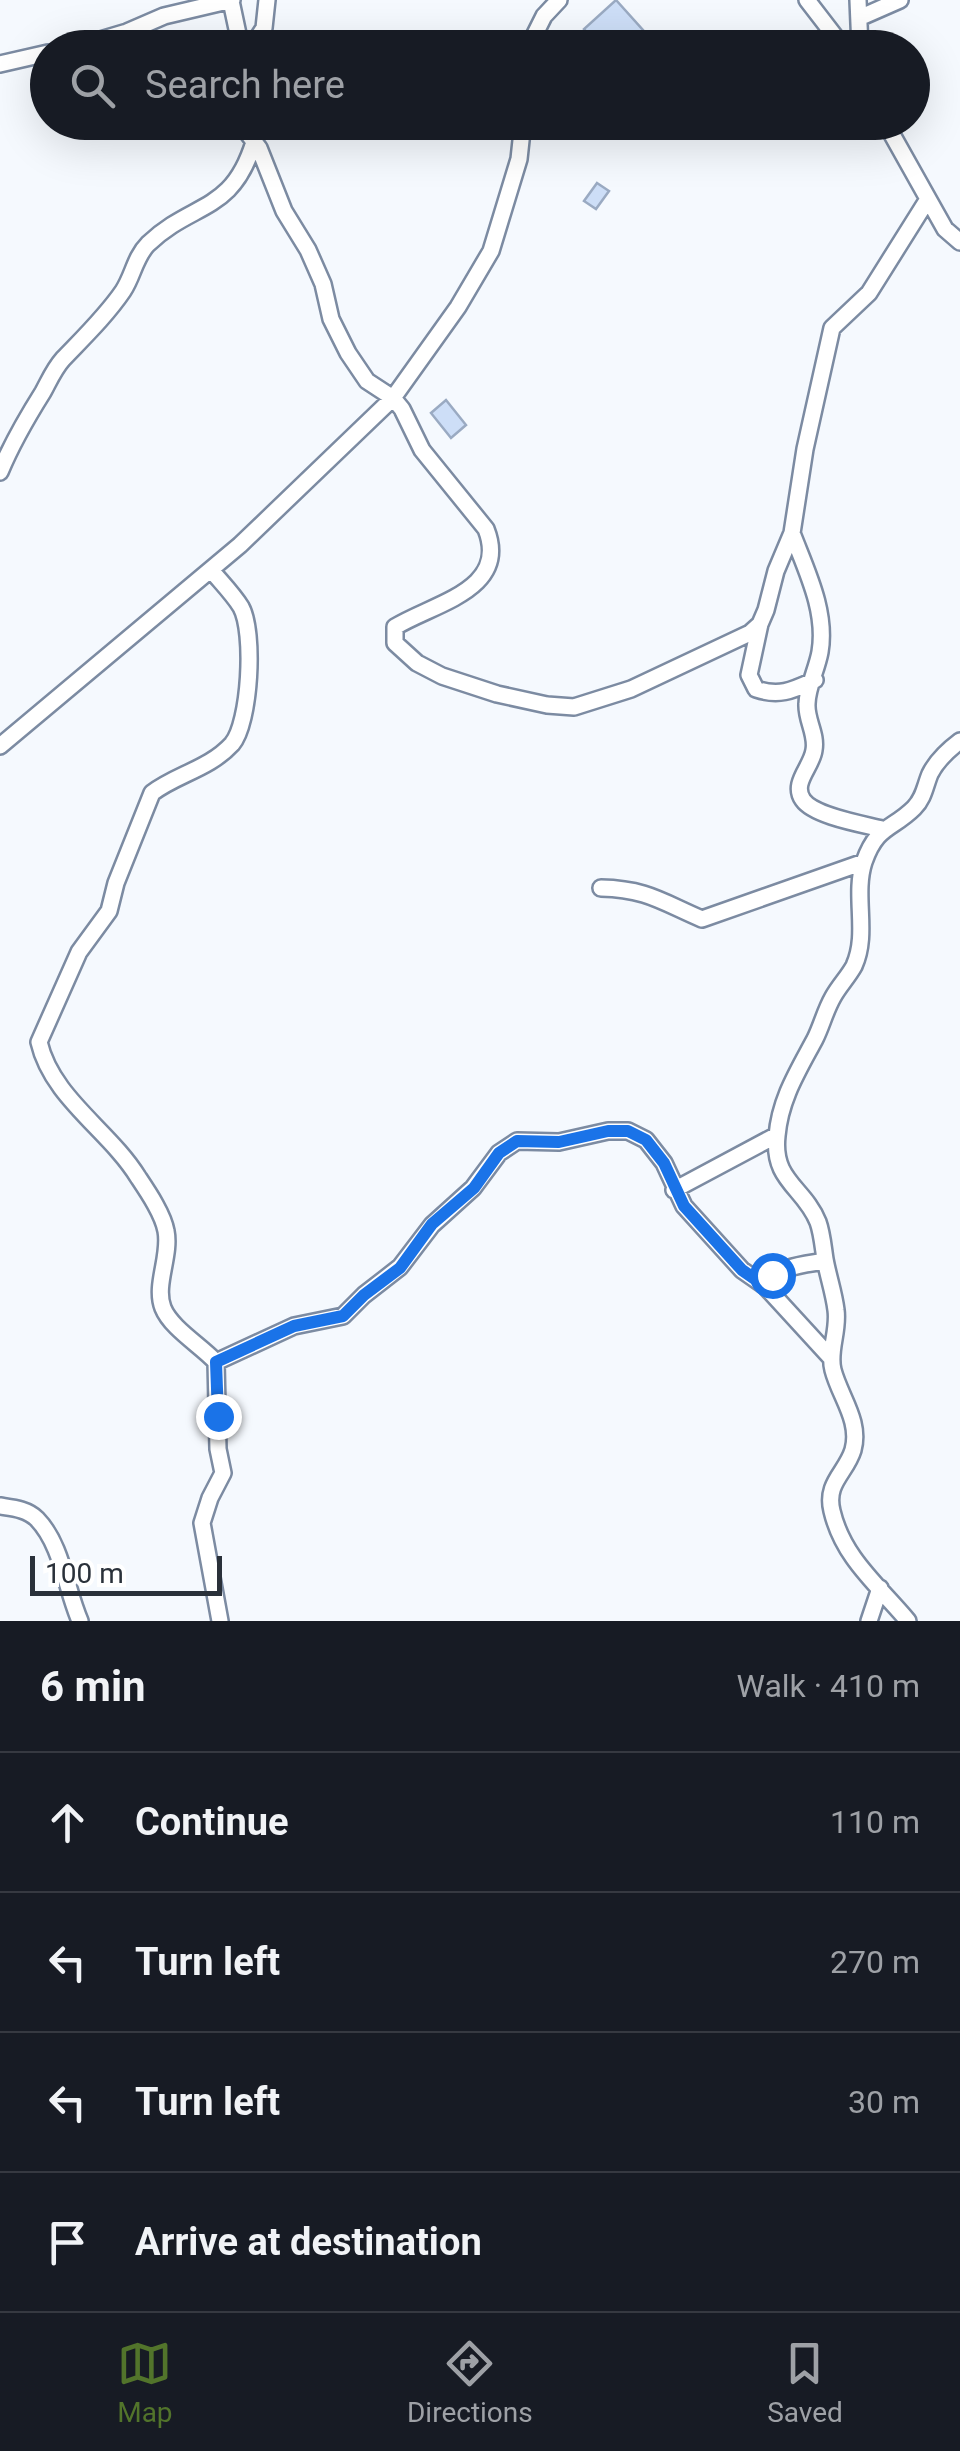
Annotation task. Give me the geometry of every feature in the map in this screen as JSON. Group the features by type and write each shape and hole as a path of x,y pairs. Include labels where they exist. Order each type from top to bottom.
{"street":[{"path":"132,30 164,16 231,0 238,30"},
{"path":"263,30 267,0"},
{"path":"537,30 559,0"},
{"path":"807,0 830,30"},
{"path":"858,0 859,30"},
{"path":"859,18 900,0"},
{"path":"0,64 30,57"},
{"path":"0,746 211,570 393,398 458,306 490,250 519,159 521,140"},
{"path":"895,140 945,229 960,242"},
{"path":"254,142 284,211 308,250 348,354 367,381 402,409 414,438 486,529 493,547 488,568 472,587 395,627 395,643 417,663 442,676 497,694 574,707 631,690 725,646 760,624"},
{"path":"0,472 15,433 52,374 125,288 146,246 215,203 234,186 247,167 254,142"},
{"path":"814,680 786,694 756,689 749,675 760,624 792,533 808,431 832,328 869,294 928,199"},
{"path":"792,533 820,615 821,647 806,698 814,749 800,781 800,796 806,804 828,815 882,829"},
{"path":"211,570 241,607 248,629 251,651 242,729 230,746 196,772 164,783 152,793 109,911 80,952 39,1042 42,1057 56,1079 90,1122 119,1149 139,1178 166,1228 160,1295 163,1308 173,1324 198,1342 216,1362 218,1448 223,1473 202,1523 220,1621"},
{"path":"831,1358 837,1312 818,1222 790,1185 776,1158 782,1105 817,1036 826,1009 853,968 862,944 859,897 864,862 882,829 913,810 923,797 931,772 944,753 960,741"},
{"path":"601,888 632,889 702,919 864,862"},
{"path":"216,1362 294,1326 343,1316 400,1268 432,1224 474,1188 499,1153 517,1141 559,1142 608,1131 628,1131 646,1140 664,1163 684,1206 831,1358 854,1430 853,1452 831,1485 830,1507 843,1545 854,1563 908,1621"},
{"path":"674,1190 777,1135"},
{"path":"765,1286 772,1275 784,1268 825,1261"},
{"path":"0,1506 36,1517 53,1544 80,1621"},
{"path":"869,1621 880,1588"}],"building":[{"path":"616,0 643,30 585,30"},
{"path":"597,183 609,191 596,209 584,201"},
{"path":"446,400 466,425 451,438 431,413"}],"route":[{"path":"218,1416 216,1362 294,1326 343,1316 400,1268 432,1224 474,1188 499,1153 517,1141 559,1142 608,1131 628,1131 646,1140 664,1163 684,1206 742,1270 765,1286 772,1275"}]}
